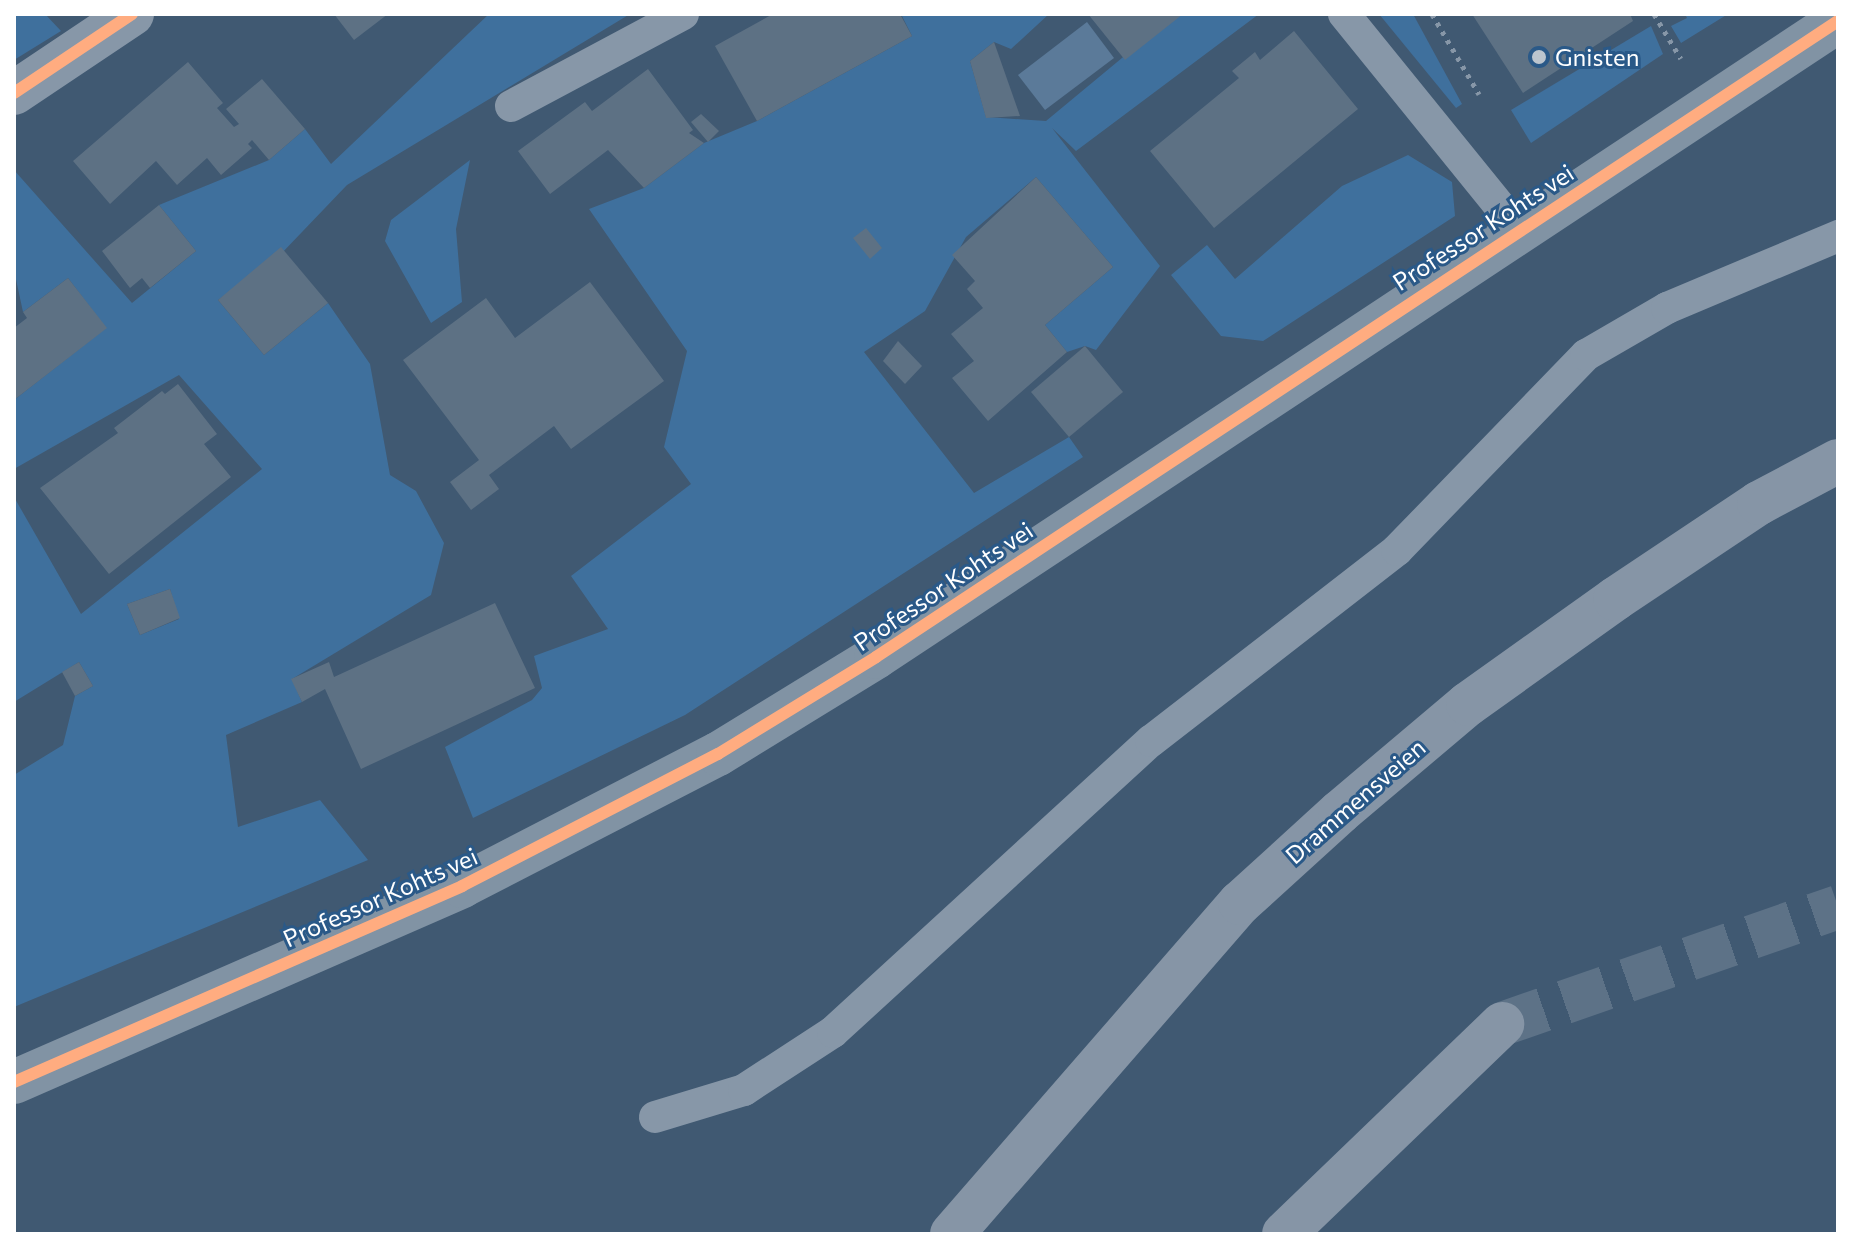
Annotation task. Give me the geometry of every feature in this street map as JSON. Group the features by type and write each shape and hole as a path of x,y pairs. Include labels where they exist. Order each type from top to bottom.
{"highway":[{"name":"Drammensveien","path":"952,1234 1240,903 1340,812 1468,704 1603,607 1759,503 1838,461"},
{"path":"1284,1234 1502,1024"}],"main road":[{"name":"Professor Kohts vei","path":"14,1082 462,886 718,754 876,657 1829,21"}],"street":[{"path":"14,93 132,14"}],"lane":[{"path":"511,106 683,14"},
{"path":"1344,14 1518,229"},
{"path":"655,1117 744,1090 833,1032 1151,741 1397,550 1586,355 1624,329 1714,286 1838,236"}],"path":[{"path":"1654,14 1681,60"}],"shaded area":[{"path":"14,14 45,14 61,31 14,60"},
{"path":"489,14 630,14 347,185 280,255 218,300 264,355 328,303 370,364 390,475 416,491 444,543 431,595 292,679 302,702 226,735 238,827 320,800 368,860 14,1007 14,775 63,745 75,696 93,686 79,662 14,702 14,497 81,614 262,469 179,375 14,469 14,400 106,328 68,278 23,312 14,270 14,170 132,303 196,251 159,205 269,160 305,129 331,164","holes":["170,589 179,619 140,635 127,604"]},
{"path":"901,14 1049,14 1011,49 994,42 970,61 986,117 1046,121 1175,14 1259,14 1076,151 1052,128 1160,266 1096,350 1085,346 1067,352 1045,325 1113,267 1036,177 966,237 925,311 864,352 974,493 1069,437 1083,457 685,715 473,818 445,747 532,700 542,688 534,656 608,629 571,576 691,484 664,447 687,351 589,209 644,188 704,143 757,121 912,36"},
{"path":"1379,14 1413,14 1462,104 1456,108"},
{"path":"1685,14 1728,14 1681,43 1671,26 1687,18"},
{"path":"1087,22 1114,58 1045,110 1018,75"},
{"path":"1651,26 1663,54 1531,143 1511,110"},
{"path":"1408,155 1452,182 1455,216 1263,341 1221,336 1171,275 1207,245 1235,279 1342,186"},
{"path":"470,160 456,229 462,302 431,323 385,241 391,220"}],"building":[{"path":"334,14 388,14 354,40"},
{"path":"773,14 900,14 912,36 757,121 715,46"},
{"path":"1088,14 1183,14 1125,60"},
{"name":"Gnisten","path":"1472,14 1630,14 1633,21 1523,93"},
{"path":"1294,31 1358,109 1214,228 1150,151 1239,78 1232,71 1255,52 1260,60"},
{"path":"994,42 1020,116 986,118 970,61"},
{"path":"188,62 223,103 217,108 234,127 239,124 226,109 262,79 305,129 269,160 252,140 248,144 252,148 221,175 207,158 177,185 156,161 110,204 73,161"},
{"path":"648,69 693,130 689,133 704,143 644,188 608,150 550,194 518,151 585,102 592,111"},
{"path":"701,114 719,131 708,142 691,122"},
{"path":"1036,177 1113,267 1045,325 1067,352 988,421 952,378 974,361 951,334 983,308 967,289 975,281 952,255"},
{"path":"159,205 196,251 150,288 142,278 130,288 102,251"},
{"path":"866,228 882,248 870,259 853,238"},
{"path":"281,247 328,303 264,355 218,300"},
{"path":"68,278 107,328 14,400 14,328 27,318 23,312"},
{"path":"590,282 664,381 571,449 554,426 489,475 499,489 471,510 450,482 479,460 403,360 486,298 515,338"},
{"path":"898,341 922,366 905,384 883,361"},
{"path":"1085,346 1123,392 1069,437 1031,392"},
{"path":"178,384 217,434 204,444 231,477 109,574 40,488 118,433 114,428 162,391 165,394"},
{"path":"170,589 180,618 140,635 127,604"},
{"path":"495,603 535,688 361,769 325,689 302,702 291,679 329,662 334,677"},
{"path":"79,662 93,686 75,696 62,672"}],"tunnel":[{"path":"1502,1024 1838,907"}],"cycle path":[{"path":"14,93 132,14"},
{"path":"14,1082 462,886 718,754 876,657 1838,21"}],"place":[{"name":"Gnisten","path":"1539,57"}]}
